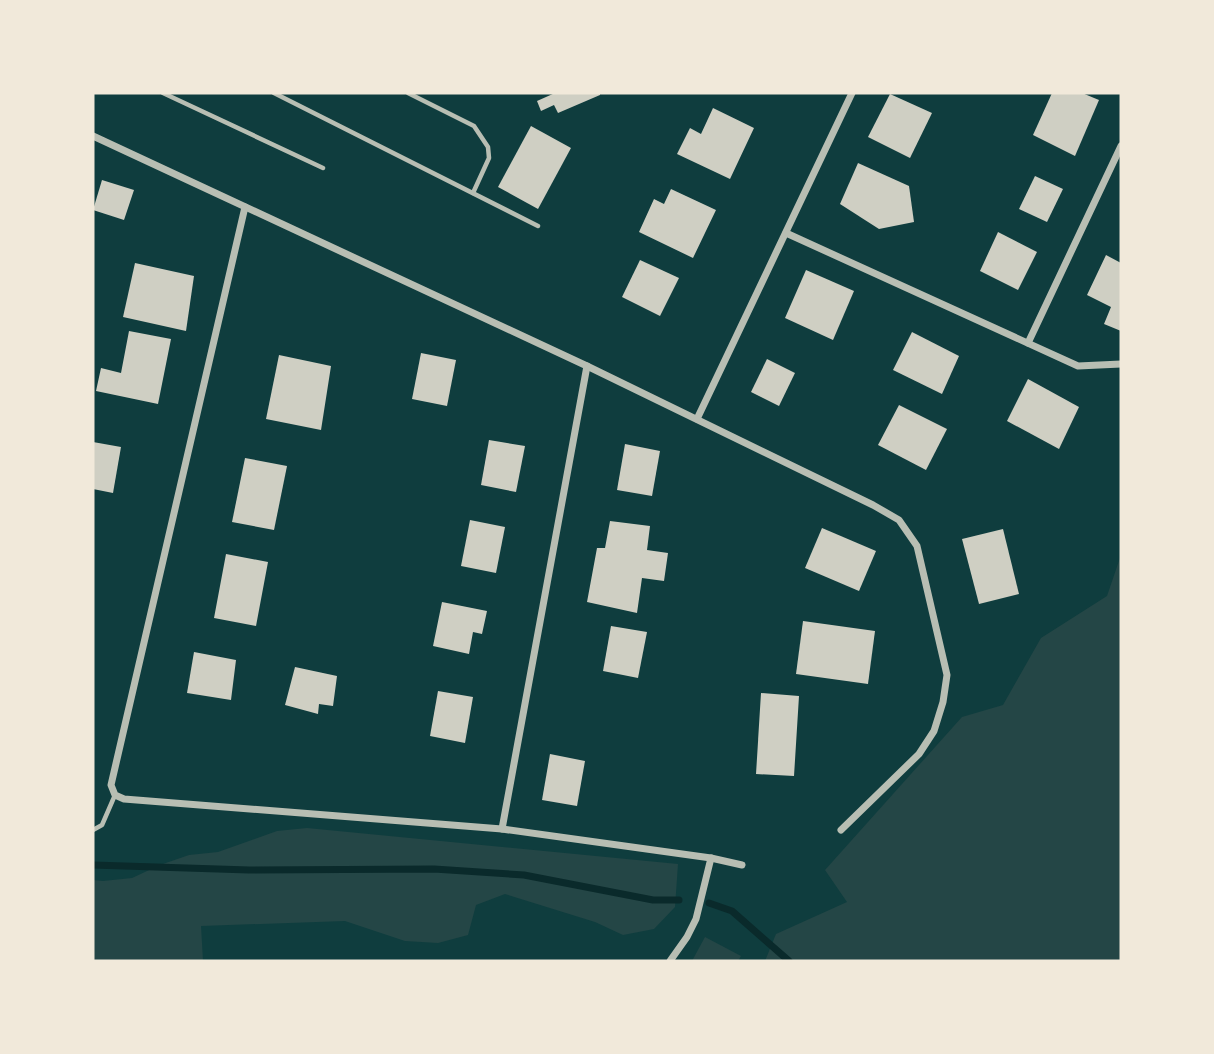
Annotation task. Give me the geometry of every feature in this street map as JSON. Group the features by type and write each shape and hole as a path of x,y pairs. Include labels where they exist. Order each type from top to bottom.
{"street":[{"path":"697,419 852,93"},
{"path":"93,136 587,366 899,520 917,546 947,675 943,702 934,731 919,754 841,830"},
{"path":"1028,343 1121,146"},
{"path":"245,207 111,785 116,795 124,799 502,829 711,858 742,865"},
{"path":"786,233 1079,366 1121,364"},
{"path":"502,829 587,366"},
{"path":"670,961 696,919 711,858"}],"lane":[{"path":"163,93 323,168"},
{"path":"274,93 538,226"},
{"path":"408,93 474,126 488,148 489,158 473,193"},
{"path":"93,830 102,825 116,795"}],"shaded area":[{"path":"1121,555 1121,961 765,961 776,934 847,902 825,870 962,717 1003,705 1041,638 1107,596"},
{"path":"307,828 678,864 675,907 654,929 623,935 595,922 505,894 476,905 468,935 438,943 405,941 345,921 201,926 203,961 93,961 93,880 132,878 189,855 218,852 277,831"},
{"path":"705,937 741,956 738,961 692,961"}],"building":[{"path":"555,93 600,95 558,113 554,105 541,111 537,101"},
{"path":"1052,93 1082,93 1099,100 1075,156 1033,135"},
{"path":"890,94 932,113 910,158 868,137"},
{"path":"713,108 754,128 730,179 677,154 690,128 701,134"},
{"path":"531,126 571,148 538,209 498,187"},
{"path":"858,163 909,186 914,222 879,229 840,204"},
{"path":"1035,176 1063,189 1047,222 1019,209"},
{"path":"102,180 134,190 124,220 93,210"},
{"path":"671,189 716,210 693,258 639,232 654,199 664,204"},
{"path":"998,232 1037,252 1018,290 980,271"},
{"path":"1106,255 1121,263 1121,331 1104,324 1111,307 1087,295"},
{"path":"640,260 679,278 660,316 622,297"},
{"path":"135,263 194,276 186,331 123,317"},
{"path":"806,270 854,291 833,340 785,318"},
{"path":"129,331 171,339 158,404 96,391 101,368 121,373"},
{"path":"912,332 959,356 942,394 893,370"},
{"path":"421,353 456,360 447,406 412,399"},
{"path":"279,355 331,366 321,430 266,419"},
{"path":"767,359 795,373 779,406 751,392"},
{"path":"1028,379 1079,407 1059,449 1007,421"},
{"path":"899,405 947,429 926,470 878,445"},
{"path":"489,440 525,446 516,492 481,485"},
{"path":"93,442 121,447 113,493 93,489"},
{"path":"625,444 660,451 652,496 617,490"},
{"path":"245,458 287,466 274,530 232,522"},
{"path":"470,520 505,527 496,573 461,566"},
{"path":"610,521 650,526 647,550 668,553 664,581 642,578 637,613 587,602 597,548 605,548"},
{"path":"822,528 876,551 859,591 805,568"},
{"path":"1003,529 1019,594 979,604 962,539"},
{"path":"226,554 268,562 256,626 214,618"},
{"path":"442,602 487,611 482,634 473,632 469,654 433,646"},
{"path":"803,621 875,631 868,684 796,674"},
{"path":"611,626 647,632 638,678 603,671"},
{"path":"194,652 236,660 231,700 187,693"},
{"path":"295,667 337,676 333,706 319,704 318,714 285,705"},
{"path":"438,691 473,697 465,743 430,736"},
{"path":"761,693 799,696 794,776 756,774"},
{"path":"550,754 585,761 577,806 542,800"}],"waterway":[{"path":"93,865 249,870 434,869 524,875 653,900 679,900"},
{"path":"709,903 732,911 789,961"}]}
